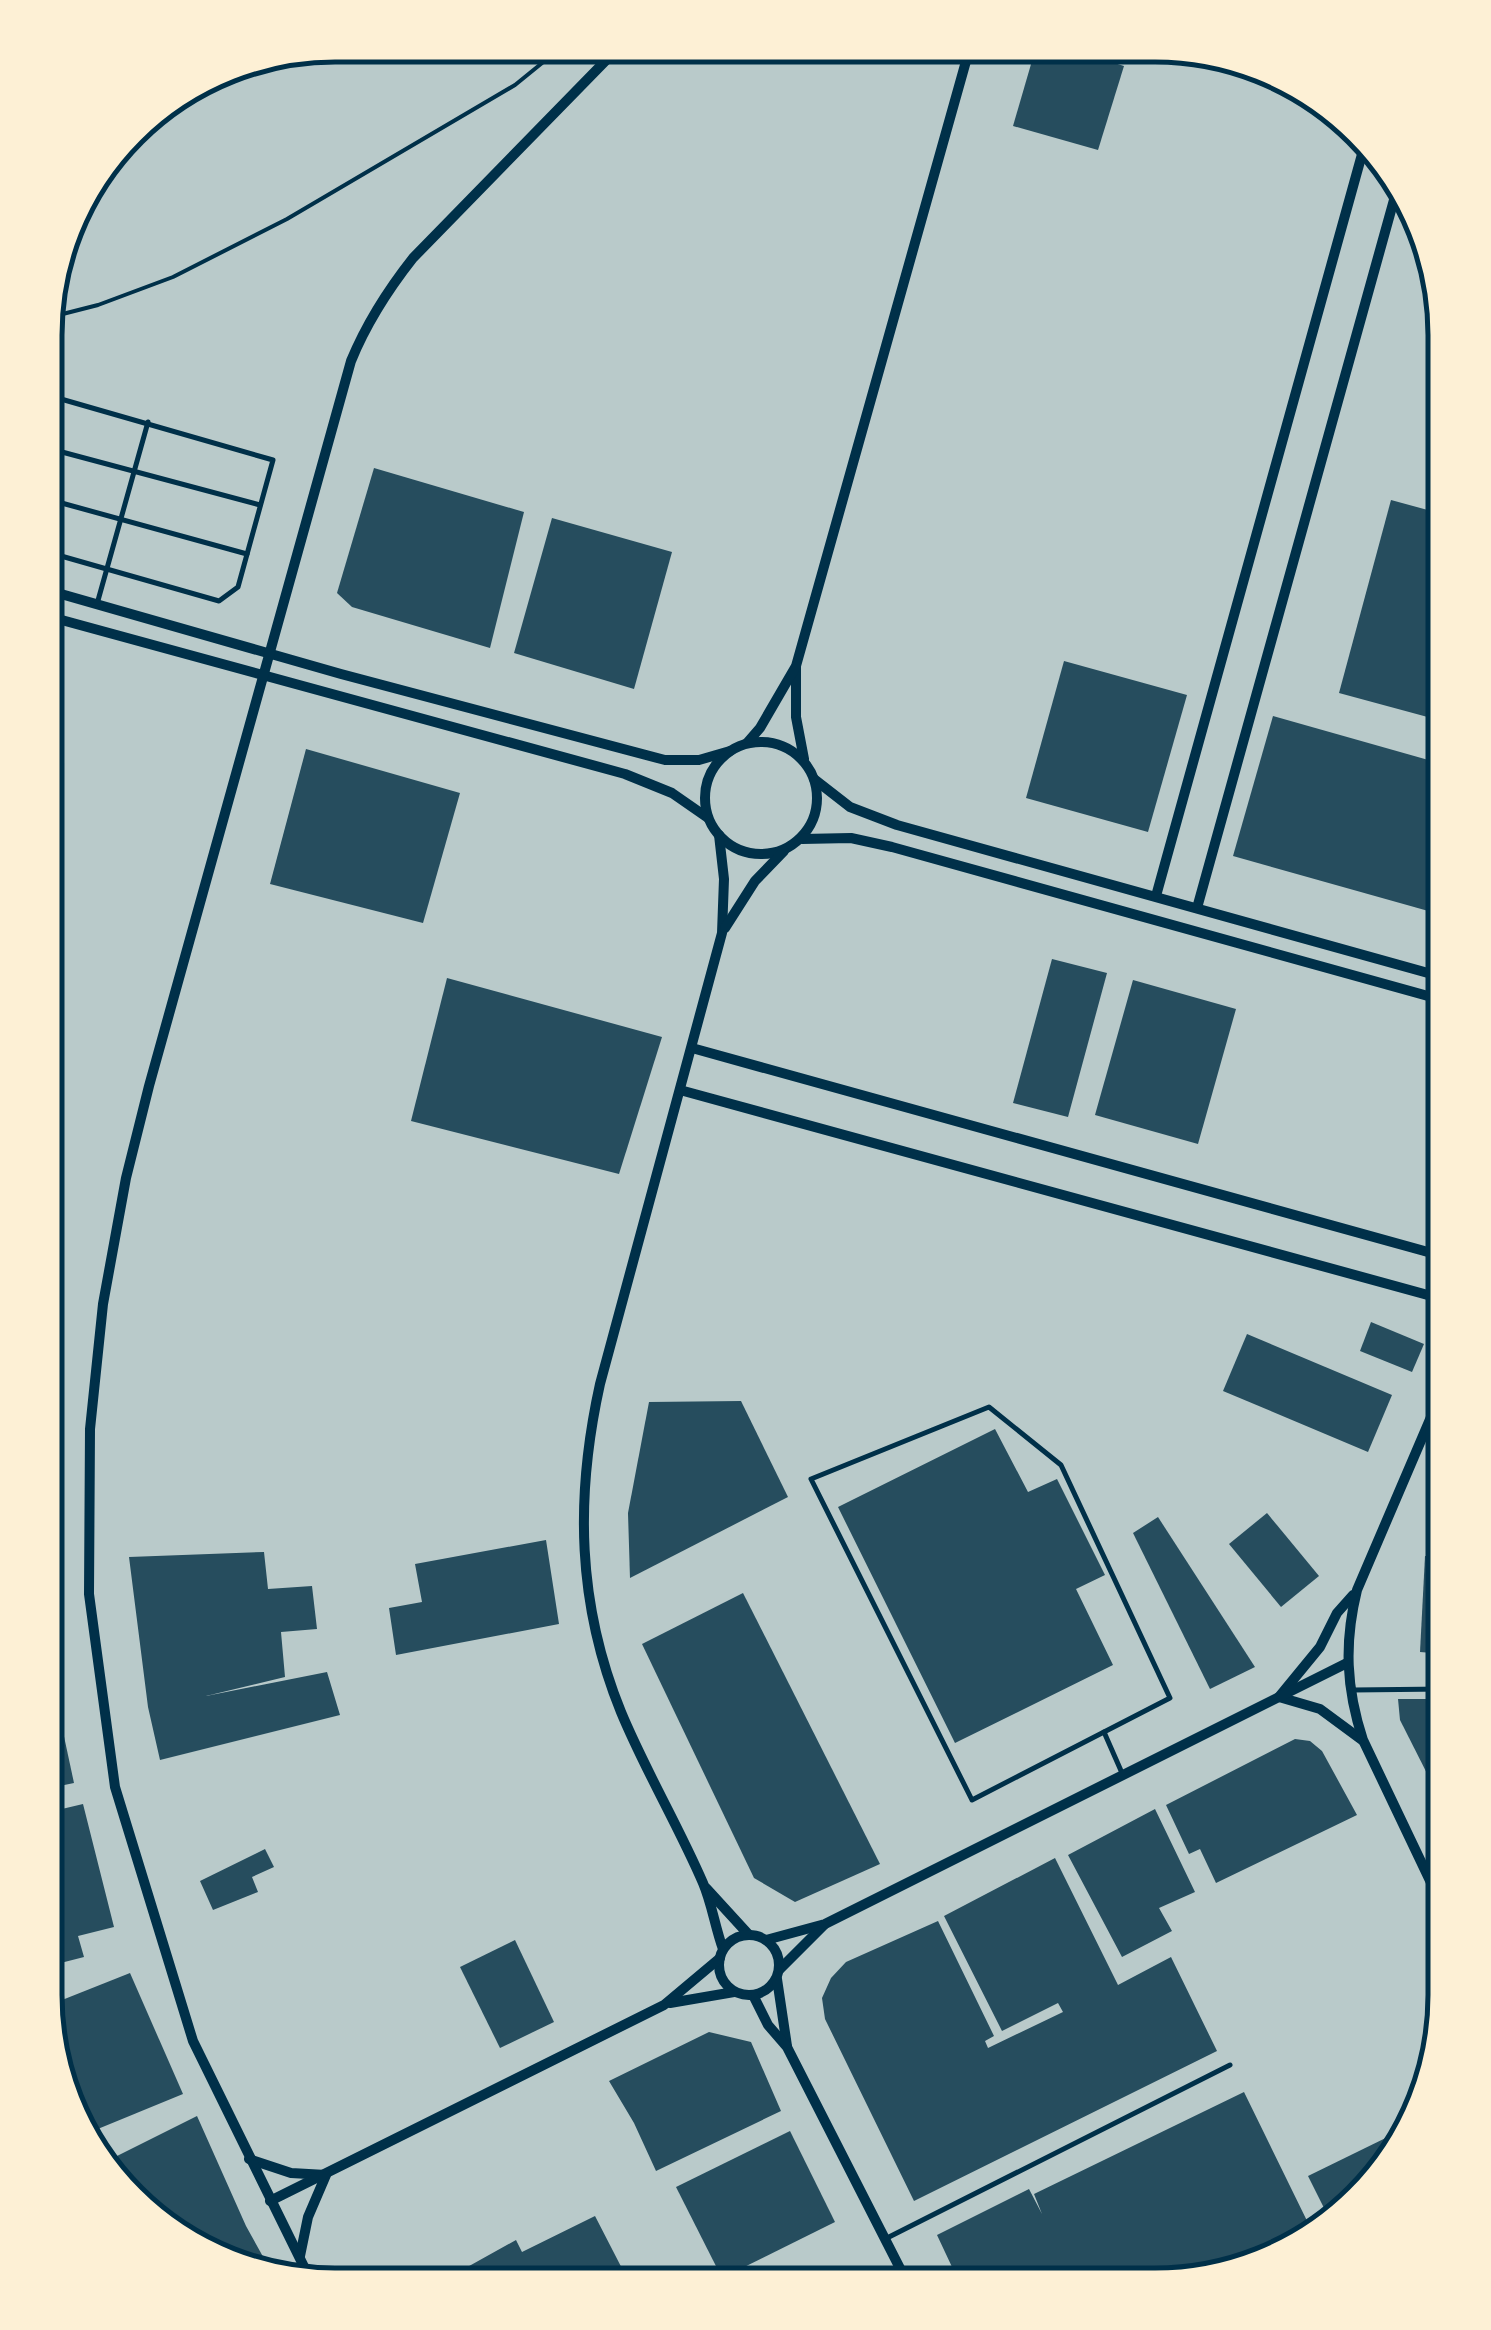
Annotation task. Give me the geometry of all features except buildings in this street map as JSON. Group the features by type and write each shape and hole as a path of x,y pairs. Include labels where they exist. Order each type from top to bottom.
{"street":[{"path":"304,2265 193,2042 115,1787 89,1594 90,1429 104,1304 126,1178 339,396 367,323 413,258 604,62"},
{"path":"747,743 796,666 966,62"},
{"path":"1156,896 1361,157"},
{"path":"1197,908 1394,202"},
{"path":"62,594 665,760 699,760 747,743 768,742 804,760"},
{"path":"62,620 625,774 672,793 708,818"},
{"path":"722,933 755,880 802,839 812,822 817,801 796,717 796,666"},
{"path":"730,751 716,764 708,781 708,818 718,835 749,853 765,855 785,850"},
{"path":"814,779 850,807 897,825 1428,973"},
{"path":"718,835 724,879 722,933 600,1384 589,1432 582,1526 589,1608 608,1678 706,1888 721,1953 719,1970 734,1992"},
{"path":"802,839 851,838 892,847 1428,997"},
{"path":"692,1048 1428,1252"},
{"path":"680,1090 1428,1295"},
{"path":"1428,1424 1357,1590 1350,1618 1347,1663 1362,1740 1428,1877"},
{"path":"1278,1697 1320,1647 1337,1613 1357,1590"},
{"path":"706,1888 749,1935 766,1940 825,1924 1347,1663"},
{"path":"1278,1697 1320,1709 1362,1740"},
{"path":"664,2005 734,1992 753,1996 771,1986 825,1924"},
{"path":"270,2201 664,2005 732,1940 749,1935"},
{"path":"766,1940 776,1952 787,2047"},
{"path":"753,1996 768,2025 787,2047 900,2268"},
{"path":"249,2160 292,2173 326,2176"},
{"path":"300,2258 308,2217 326,2176"}],"lane":[{"path":"62,399 273,460 238,587 219,600 62,556"},
{"path":"97,604 148,422"},
{"path":"62,452 260,505"},
{"path":"62,502 247,554"},
{"path":"989,1407 1061,1465 1170,1698 1104,1732 972,1800 812,1479 989,1407"},
{"path":"1350,1690 1428,1688"},
{"path":"1104,1732 1122,1773"},
{"path":"885,2240 1230,2065"}],"path":[{"path":"64,314 173,277 287,219 514,86 544,62"}],"shaded area":[{"path":"300,65 1191,65 1260,83 1322,119 1372,169 1408,231 1423,282 1428,318 1428,2012 1423,2048 1408,2099 1372,2161 1322,2211 1260,2247 1209,2262 1155,2268 300,2265 231,2247 169,2211 119,2161 83,2099 68,2048 62,1994 65,300 77,248 99,199 119,169 156,130 199,99 231,83"}]}
